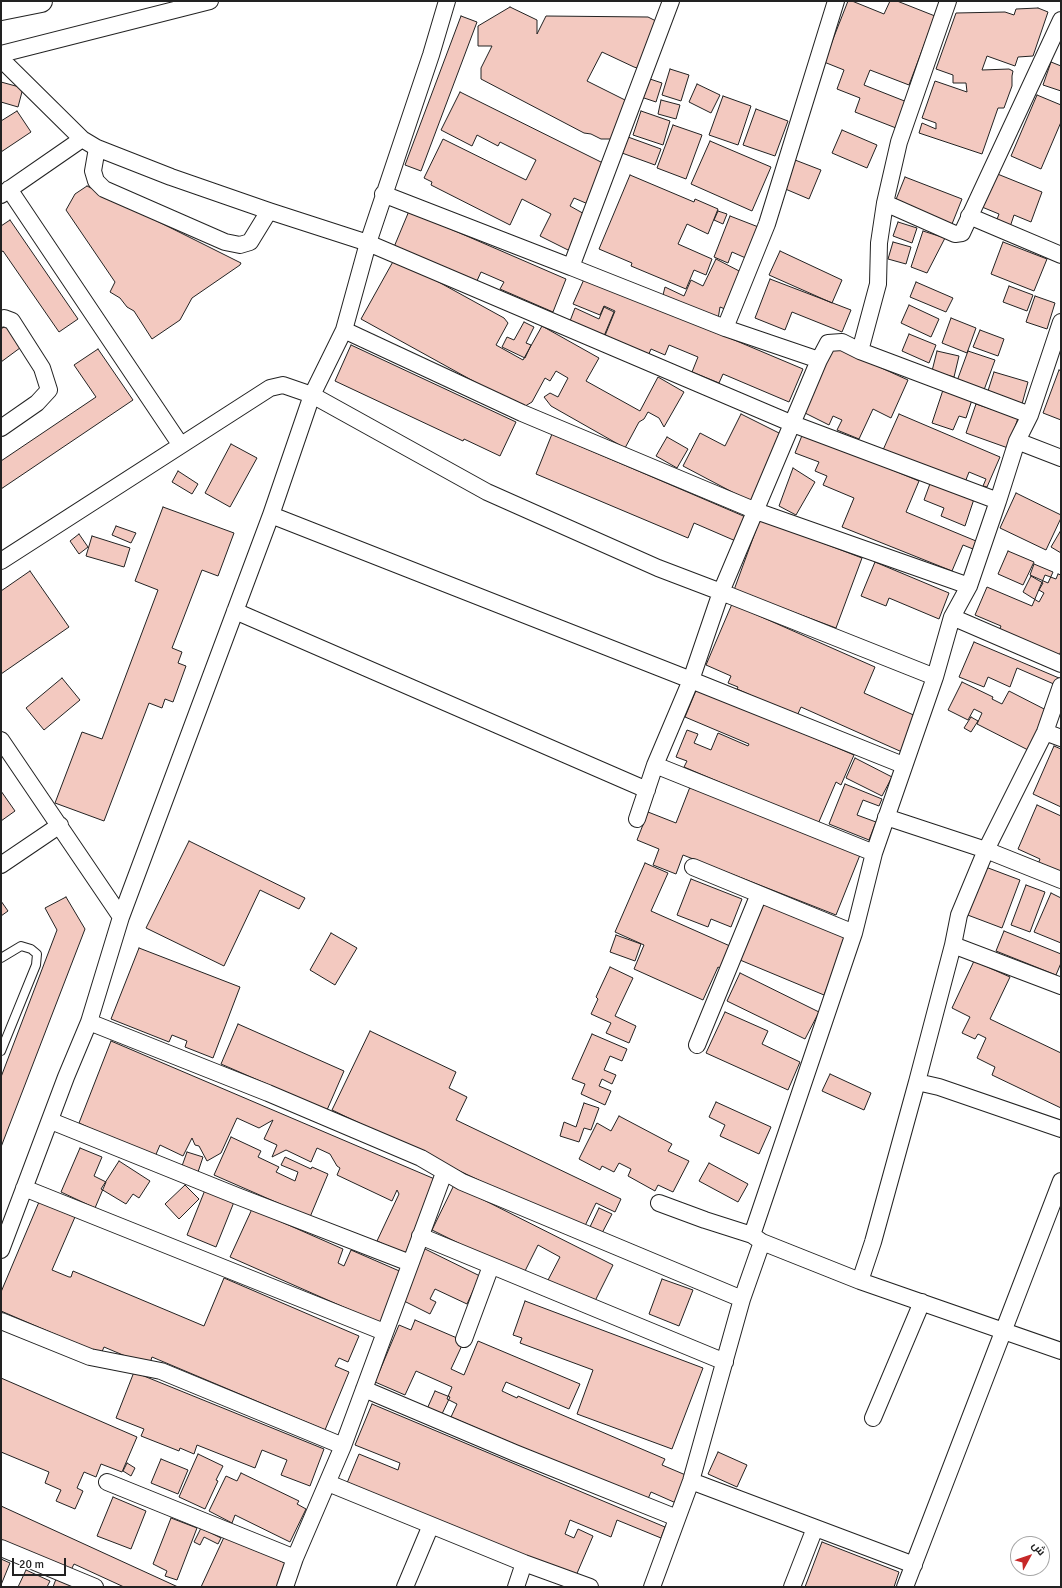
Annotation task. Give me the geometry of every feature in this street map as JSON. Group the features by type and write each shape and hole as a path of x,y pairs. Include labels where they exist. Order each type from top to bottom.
{"main road":[{"path":"1,9 41,1"}],"street":[{"path":"1,54 210,1"},
{"path":"1,1246 89,1022 121,917 271,515 312,395 344,330 383,194 431,55 447,1"},
{"path":"572,267 672,1"},
{"path":"725,328 767,224 836,1"},
{"path":"860,351 878,284 880,243 885,203 899,142 948,1"},
{"path":"885,203 956,234 962,233 1061,20"},
{"path":"1,59 82,139 98,148 171,177 368,243 793,424 998,501"},
{"path":"82,139 5,192 180,444"},
{"path":"98,148 93,171 96,181 104,189 225,242 240,245 250,242 269,211"},
{"path":"383,194 725,328 819,360"},
{"path":"969,216 1061,255"},
{"path":"1,319 4,318 12,321 42,368 49,390 37,403 1,428"},
{"path":"652,1587 691,1481 725,1362 757,1238 854,933 874,853 935,677 952,617 969,586 1017,441 1030,415 1061,322"},
{"path":"344,330 522,413 756,510 969,586"},
{"path":"637,819 655,765 691,680 722,592 819,360 828,343 842,342 860,351 1030,415"},
{"path":"1,560 180,444 270,388 283,385 312,395 487,492 658,568 935,677"},
{"path":"1017,441 1061,458"},
{"path":"271,515 691,680 903,766"},
{"path":"235,611 647,790"},
{"path":"952,617 1061,664"},
{"path":"860,1281 873,1242 917,1082 953,946 959,915 986,850 1045,732 1061,686"},
{"path":"1045,732 1061,738"},
{"path":"1,740 121,917"},
{"path":"655,765 874,853"},
{"path":"886,817 986,850 1061,880"},
{"path":"1,865 60,825"},
{"path":"692,867 854,933"},
{"path":"697,1044 759,894"},
{"path":"953,946 1061,986"},
{"path":"89,1022 268,1093 421,1158 462,1182 742,1299"},
{"path":"917,1082 939,1087 1061,1129"},
{"path":"50,1120 237,1196 410,1263"},
{"path":"285,1587 343,1446 444,1172"},
{"path":"905,1587 1061,1181"},
{"path":"24,1188 384,1332"},
{"path":"659,1203 757,1238 860,1281 1061,1351"},
{"path":"420,1236 725,1362"},
{"path":"464,1339 491,1266"},
{"path":"873,1418 922,1302"},
{"path":"1,1321 90,1357 161,1371 343,1446"},
{"path":"364,1389 514,1454 677,1518"},
{"path":"691,1481 914,1565"},
{"path":"107,1482 296,1558"},
{"path":"328,1483 524,1563 590,1587"},
{"path":"405,1587 431,1525"},
{"path":"792,1587 815,1528"},
{"path":"1,1548 95,1587"},
{"path":"516,1587 524,1563"}],"lane":[{"path":"1,958 21,946 32,948 37,954 36,965 1,1051"}],"building":[{"path":"848,1 852,1 884,14 890,1 897,1 935,16 909,85 870,70 864,85 907,102 896,128 855,112 860,98 837,89 844,70 824,62"},
{"path":"510,7 537,20 537,34 546,16 648,17 660,23 637,68 602,52 587,81 627,101 611,139 601,139 591,134 584,133 481,79 481,68 492,46 478,46 478,26"},
{"path":"1038,8 1048,12 1033,56 1018,57 1015,66 987,56 982,70 1009,69 1013,71 1012,86 1004,108 998,108 982,154 919,133 922,123 936,129 936,123 922,118 935,81 967,92 966,83 953,83 953,75 936,69 956,13 1005,12 1014,15 1016,9"},
{"path":"461,16 477,22 421,171 405,165"},
{"path":"1051,62 1061,66 1061,91 1043,85"},
{"path":"670,69 689,75 681,101 662,95"},
{"path":"647,78 662,83 656,102 641,97"},
{"path":"1,82 23,88 18,107 1,102"},
{"path":"697,84 720,95 711,113 689,102"},
{"path":"460,92 607,165 588,204 574,198 570,206 588,216 570,251 540,236 551,214 522,199 510,225 431,185 432,182 424,178 443,139 526,180 536,160 500,142 498,146 477,135 472,146 441,130"},
{"path":"1037,95 1061,105 1061,122 1041,169 1011,156"},
{"path":"723,96 751,106 738,145 709,135"},
{"path":"661,100 680,105 676,119 658,114"},
{"path":"756,109 788,121 775,156 743,145"},
{"path":"17,111 31,132 1,152 1,121"},
{"path":"641,111 670,121 663,145 633,135"},
{"path":"673,125 702,135 686,179 657,168"},
{"path":"842,130 877,145 867,168 832,153"},
{"path":"628,137 661,149 655,165 622,153"},
{"path":"710,141 771,167 752,211 691,184"},
{"path":"795,160 821,170 809,199 783,188"},
{"path":"995,173 1042,192 1031,222 1014,215 1010,227 996,222 999,214 982,207"},
{"path":"630,175 694,202 695,199 718,209 708,234 687,224 678,244 712,259 706,275 694,270 686,289 631,266 632,263 599,249"},
{"path":"905,177 962,199 952,224 895,202"},
{"path":"87,186 241,263 240,265 192,298 180,320 152,339 134,311 127,307 120,298 110,292 115,282 66,210 75,194"},
{"path":"409,211 566,279 553,312 500,289 504,282 481,272 476,283 394,247"},
{"path":"718,211 727,214 723,224 714,220"},
{"path":"730,216 761,228 748,259 732,252 728,263 714,257"},
{"path":"10,220 78,319 59,332 3,251 1,252 1,226"},
{"path":"898,222 917,228 912,243 893,236"},
{"path":"923,231 945,238 927,273 911,267"},
{"path":"893,242 911,247 906,264 888,259"},
{"path":"1003,242 1047,259 1034,291 991,274"},
{"path":"780,251 842,280 832,303 769,275"},
{"path":"395,258 504,318 508,323 496,345 523,360 542,326 599,358 586,381 640,411 658,377 684,392 664,427 659,418 648,412 644,419 639,422 625,448 551,406 544,397 550,393 558,397 568,378 556,371 550,381 545,378 532,402 522,408 361,319"},
{"path":"716,259 743,273 725,309 720,307 718,319 663,295 665,287 684,296 691,280 703,286"},
{"path":"585,277 803,369 789,402 723,374 719,383 692,372 698,357 669,345 665,355 651,349 648,356 604,338 615,311 604,306 600,315 573,304"},
{"path":"770,279 851,310 842,332 792,312 785,330 755,318"},
{"path":"916,282 953,298 946,312 910,297"},
{"path":"1009,286 1033,295 1027,311 1003,302"},
{"path":"1035,296 1055,303 1047,329 1026,322"},
{"path":"909,305 939,319 931,337 901,323"},
{"path":"604,307 614,312 604,336 570,321 575,308 599,319"},
{"path":"951,318 976,328 967,353 942,343"},
{"path":"524,322 534,327 526,343 531,345 525,358 502,347 507,337 514,340"},
{"path":"8,324 24,345 1,362 1,329"},
{"path":"980,330 1004,339 998,356 973,347"},
{"path":"909,334 936,345 929,363 902,351"},
{"path":"351,345 516,422 500,456 464,439 463,441 335,381"},
{"path":"833,346 908,380 891,418 873,409 859,439 837,430 842,420 833,416 829,425 803,412"},
{"path":"98,349 133,400 1,489 1,461 96,397 74,365"},
{"path":"937,351 959,356 954,377 932,371"},
{"path":"968,351 995,360 984,390 957,381"},
{"path":"1059,370 1061,371 1061,420 1043,413"},
{"path":"994,372 1028,382 1022,404 987,394"},
{"path":"943,390 972,400 966,418 959,416 953,430 932,423"},
{"path":"976,404 1018,418 1008,448 966,433"},
{"path":"741,414 781,434 769,458 775,461 753,503 683,466 700,433 725,446"},
{"path":"899,414 1000,457 987,487 983,486 986,479 969,472 964,485 883,450"},
{"path":"803,433 919,481 906,512 976,541 973,549 963,545 952,571 842,527 854,498 823,485 827,476 815,471 819,462 795,453"},
{"path":"552,434 748,518 738,542 694,523 688,538 536,474"},
{"path":"667,437 688,449 677,468 656,456"},
{"path":"231,444 257,458 230,507 205,493"},
{"path":"793,468 815,482 796,515 779,506"},
{"path":"178,471 198,484 192,494 172,482"},
{"path":"931,481 974,499 965,526 941,516 944,508 924,500"},
{"path":"1016,493 1061,515 1046,550 1000,528"},
{"path":"163,507 234,533 218,576 202,570 172,648 182,652 178,663 186,666 173,702 165,699 162,708 149,703 104,821 55,803 82,732 102,739 158,590 135,581"},
{"path":"760,519 862,558 836,628 734,590"},
{"path":"116,526 136,533 131,543 112,535"},
{"path":"1061,530 1061,553 1051,547"},
{"path":"79,534 88,547 79,554 70,541"},
{"path":"92,536 130,548 124,567 86,556"},
{"path":"1008,551 1034,562 1023,585 998,574"},
{"path":"875,562 949,593 939,619 889,598 886,606 861,596"},
{"path":"1034,564 1053,572 1048,583 1030,575"},
{"path":"30,571 69,627 1,674 1,591"},
{"path":"1058,574 1061,575 1061,651 1058,658 998,633 1001,626 975,615 987,587 1032,606 1045,575 1056,579"},
{"path":"1031,576 1043,583 1039,590 1044,593 1039,602 1023,592"},
{"path":"732,604 875,667 864,693 918,717 902,752 801,707 797,716 737,689 738,687 728,683 731,676 706,665"},
{"path":"974,642 1059,678 1056,685 1017,668 1010,687 988,677 984,687 959,677"},
{"path":"62,678 80,700 44,730 26,708"},
{"path":"962,682 993,697 992,699 1002,704 1009,691 1050,712 1030,751 977,724 982,713 974,709 968,720 948,710"},
{"path":"697,688 854,755 841,785 836,782 818,824 684,767 687,761 676,757 687,730 698,734 694,743 711,750 718,733 748,746 749,744 685,717"},
{"path":"971,717 978,721 971,732 964,728"},
{"path":"1054,746 1061,749 1061,807 1033,794"},
{"path":"855,758 892,777 882,796 846,778"},
{"path":"845,784 882,799 879,806 863,800 857,815 876,822 869,840 829,824"},
{"path":"690,787 860,855 836,915 683,855 676,874 653,865 659,849 637,840 648,812 676,823"},
{"path":"1,791 15,811 1,821"},
{"path":"1037,805 1061,816 1061,875 1038,864 1040,859 1018,849"},
{"path":"189,841 305,898 299,909 260,890 224,966 146,928"},
{"path":"645,863 668,873 651,911 730,946 720,968 718,967 703,1000 634,969 644,945 615,932"},
{"path":"983,866 1020,880 1002,928 965,914"},
{"path":"691,879 742,899 731,927 711,919 708,927 677,915"},
{"path":"1026,885 1045,892 1030,932 1011,925"},
{"path":"1051,893 1061,898 1061,943 1034,932"},
{"path":"66,897 85,929 1,1147 1,1077 57,930 45,908"},
{"path":"1,901 8,911 1,916"},
{"path":"765,901 848,936 824,995 740,960"},
{"path":"1004,931 1061,954 1061,963 1056,975 996,951"},
{"path":"331,933 357,948 335,985 310,970"},
{"path":"616,935 641,944 635,961 610,952"},
{"path":"139,948 240,987 213,1058 185,1047 187,1041 172,1035 169,1042 111,1019"},
{"path":"974,961 1010,977 990,1019 1061,1053 1061,1108 992,1075 995,1067 977,1058 986,1038 978,1034 975,1039 962,1033 970,1017 952,1008"},
{"path":"610,967 633,978 615,1016 636,1026 629,1043 606,1033 611,1023 591,1014 598,999 596,997"},
{"path":"740,973 819,1012 805,1039 727,1001"},
{"path":"725,1012 768,1031 762,1044 800,1062 788,1090 706,1053"},
{"path":"238,1024 344,1071 327,1110 221,1064"},
{"path":"370,1031 456,1072 449,1088 467,1097 456,1120 621,1199 615,1212 596,1203 583,1230 332,1110"},
{"path":"592,1034 627,1049 622,1061 610,1056 604,1070 616,1075 612,1084 602,1079 599,1086 611,1091 605,1105 581,1094 585,1084 572,1079"},
{"path":"111,1041 437,1180 405,1254 377,1241 399,1194 397,1190 392,1201 337,1175 340,1168 337,1166 330,1154 317,1148 311,1162 286,1150 272,1157 277,1145 264,1139 273,1120 259,1128 237,1118 221,1153 207,1161 199,1146 195,1145 192,1138 183,1156 160,1145 154,1159 79,1123"},
{"path":"830,1074 871,1093 864,1110 822,1091"},
{"path":"716,1102 771,1127 759,1154 720,1136 725,1125 709,1117"},
{"path":"584,1103 599,1108 591,1130 584,1128 579,1142 560,1136 564,1122 576,1127"},
{"path":"619,1116 672,1144 668,1151 689,1161 673,1192 658,1185 655,1191 628,1176 631,1169 619,1163 614,1172 602,1166 600,1170 579,1159 597,1123 611,1131"},
{"path":"231,1137 261,1151 258,1157 279,1167 276,1172 295,1181 298,1172 281,1165 285,1157 311,1169 312,1167 328,1174 310,1217 214,1175"},
{"path":"80,1148 102,1157 94,1176 106,1182 95,1208 61,1192"},
{"path":"187,1152 203,1157 198,1172 182,1166"},
{"path":"119,1161 150,1181 139,1198 133,1194 126,1204 101,1189"},
{"path":"709,1163 748,1184 738,1202 699,1181"},
{"path":"185,1185 199,1199 179,1219 165,1204"},
{"path":"454,1185 613,1265 593,1305 547,1282 560,1257 538,1245 523,1275 432,1230"},
{"path":"205,1190 234,1202 216,1247 187,1235"},
{"path":"39,1202 75,1217 52,1270 69,1277 71,1277 73,1271 204,1326 224,1278 359,1336 348,1362 339,1358 335,1366 349,1372 325,1430 152,1357 149,1366 104,1347 101,1354 1,1311 1,1292"},
{"path":"599,1208 612,1214 601,1235 589,1229"},
{"path":"252,1209 343,1249 338,1263 344,1266 351,1250 404,1273 382,1324 230,1257"},
{"path":"423,1248 480,1276 467,1304 435,1289 430,1299 436,1302 430,1314 398,1298"},
{"path":"662,1279 693,1290 679,1326 649,1314"},
{"path":"525,1301 703,1368 672,1449 577,1414 593,1370 520,1343 522,1338 513,1335"},
{"path":"415,1320 464,1341 451,1369 464,1375 478,1341 580,1384 569,1409 506,1382 502,1391 517,1398 518,1396 665,1459 662,1465 688,1476 676,1503 651,1492 647,1501 451,1417 457,1404 447,1399 452,1387 416,1371 405,1395 375,1382 399,1325 411,1330"},
{"path":"134,1372 324,1449 310,1486 281,1475 287,1460 262,1450 255,1468 197,1445 194,1454 180,1448 179,1451 141,1436 144,1429 116,1418"},
{"path":"1,1378 137,1437 122,1472 101,1464 96,1477 84,1472 77,1488 83,1491 75,1509 56,1501 61,1490 45,1483 49,1472 1,1452"},
{"path":"435,1391 450,1397 441,1416 427,1409"},
{"path":"372,1404 665,1527 661,1538 617,1520 611,1537 570,1520 565,1534 574,1538 578,1529 593,1536 575,1578 347,1483 359,1454 398,1470 400,1463 355,1445"},
{"path":"718,1452 747,1465 737,1487 708,1474"},
{"path":"198,1454 223,1466 205,1509 179,1497"},
{"path":"161,1459 188,1470 178,1494 151,1483"},
{"path":"127,1463 135,1468 131,1476 123,1471"},
{"path":"241,1473 299,1501 297,1504 306,1509 290,1542 235,1515 232,1523 209,1511 226,1476 237,1481"},
{"path":"113,1497 146,1511 131,1549 97,1536"},
{"path":"1,1506 178,1587 124,1587 74,1564 70,1572 1,1541"},
{"path":"171,1518 197,1528 177,1580 165,1576 167,1571 153,1564"},
{"path":"201,1528 221,1538 218,1544 204,1537 200,1545 194,1542"},
{"path":"225,1535 291,1566 281,1587 201,1587"},
{"path":"822,1542 899,1572 894,1587 805,1587"},
{"path":"1,1559 10,1563 1,1585"},
{"path":"26,1570 50,1581 47,1587 18,1587"},
{"path":"56,1579 75,1587 53,1587"}]}
